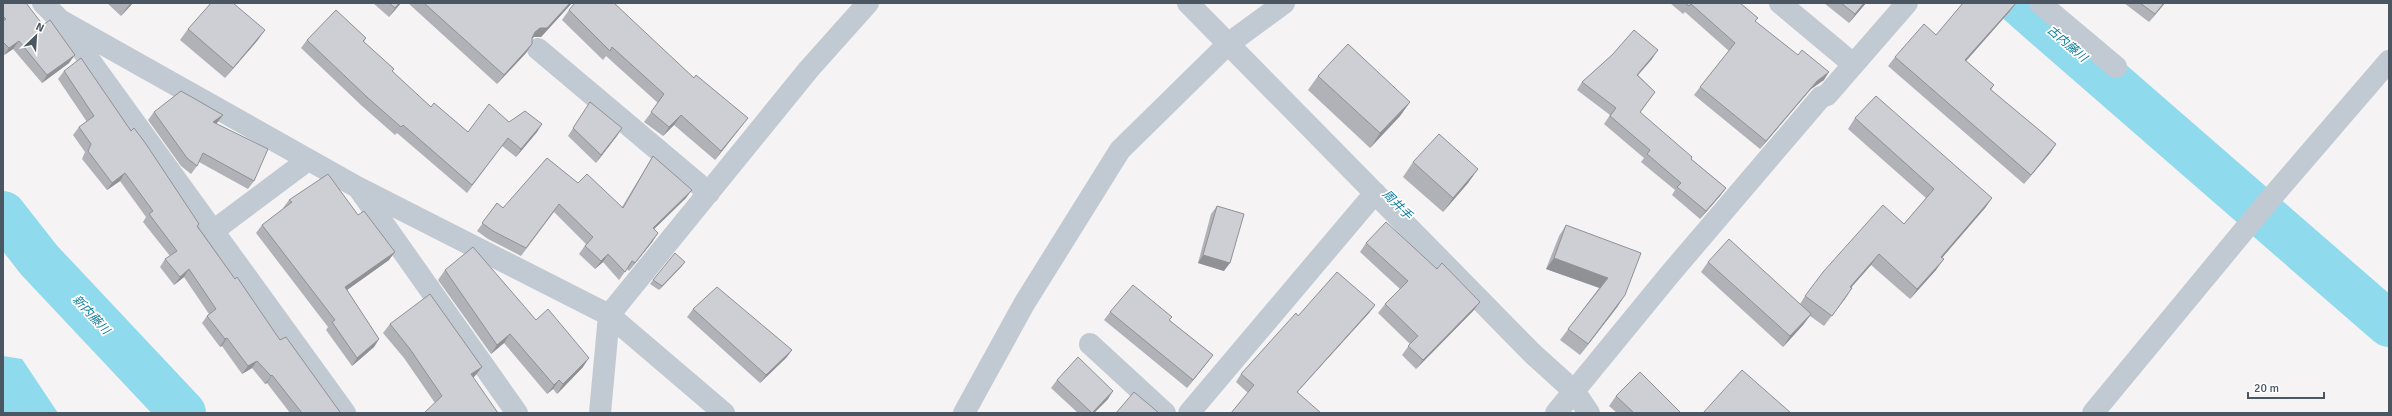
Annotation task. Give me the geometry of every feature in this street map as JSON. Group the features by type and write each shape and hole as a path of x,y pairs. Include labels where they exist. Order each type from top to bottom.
{"street":[{"path":"43,3 60,20 345,413"},
{"path":"600,413 609,315 809,69 868,3"},
{"path":"1188,3 1533,354 1575,392 1590,413"},
{"path":"964,413 1024,304 1120,150 1228,44 1284,3"},
{"path":"1780,3 1853,64"},
{"path":"1556,413 1575,392 1670,274 1821,97 1827,95 1907,3"},
{"path":"2040,3 2116,67"},
{"path":"60,20 357,187 609,315 724,413"},
{"path":"538,48 709,192"},
{"path":"2093,413 2265,205 2389,61"},
{"path":"213,231 308,160"},
{"path":"357,187 517,413"},
{"path":"1190,413 1375,193"},
{"path":"1090,344 1165,413"}],"water":[{"path":"3,356 22,359 58,413 3,413"}],"building":[{"path":"3,3 26,3 43,25 50,20 75,55 47,75 19,41 9,48 3,42 3,21 6,19 3,16"},
{"path":"211,3 233,3 265,30 233,68 188,29"},
{"path":"389,3 399,3 395,8"},
{"path":"424,3 570,3 547,28 540,28 535,32 532,38 532,44 504,75"},
{"path":"575,3 614,3 694,78 696,75 748,118 721,151 681,115 669,127 651,112 664,94 612,47 610,51 569,10"},
{"path":"1685,3 1740,3 1758,18 1755,21 1798,55 1802,50 1829,72 1817,81 1766,141 1700,87 1735,43 1691,4 1689,6"},
{"path":"1841,3 1864,3 1855,14"},
{"path":"1963,3 2016,3 1965,60 1994,85 1990,89 2056,144 2031,175 1895,57 1924,24 1936,35"},
{"path":"2140,3 2164,3 2155,14"},
{"path":"336,10 366,38 363,41 394,69 392,71 431,107 434,103 468,132 489,104 509,122 525,111 542,124 521,149 508,138 472,185 403,125 401,127 368,98 307,40"},
{"path":"1634,30 1658,50 1637,75 1655,92 1640,112 1692,157 1691,159 1726,188 1706,211 1677,187 1681,183 1647,154 1650,150 1610,116 1616,108 1582,82 1612,55"},
{"path":"1348,44 1410,102 1380,133 1318,76"},
{"path":"81,58 131,131 134,128 146,144 199,224 197,226 235,279 237,277 280,340 286,337 340,412 302,413 272,375 271,376 257,361 248,366 227,338 225,339 207,316 216,309 189,269 180,277 165,259 177,251 149,214 153,211 125,173 112,183 88,151 91,144 79,127 94,116 64,71"},
{"path":"181,91 223,115 213,122 268,149 254,181 203,153 197,166 187,158 154,112"},
{"path":"1876,96 1992,198 1941,257 1944,259 1917,289 1879,254 1850,287 1852,288 1832,316 1805,296 1823,272 1883,205 1904,224 1934,189 1855,118"},
{"path":"590,102 622,128 601,155 573,128"},
{"path":"1439,134 1478,169 1453,198 1413,162"},
{"path":"653,156 692,190 653,228 658,233 635,263 632,261 625,272 608,254 601,261 585,246 593,237 559,204 526,248 493,231 482,223 497,203 503,208 547,158 578,183 587,174 623,208"},
{"path":"328,174 358,215 364,211 395,252 345,287 379,339 357,358 332,322 335,320 262,225 292,202 289,200"},
{"path":"1217,206 1244,214 1230,263 1203,255"},
{"path":"1386,222 1437,269 1442,263 1480,302 1423,360 1408,346 1418,336 1385,304 1408,281 1366,243"},
{"path":"1566,225 1641,253 1625,295 1588,344 1568,329 1608,278 1554,258"},
{"path":"1729,239 1811,314 1790,336 1708,262"},
{"path":"473,247 536,320 548,309 589,358 563,384 559,380 554,385 510,334 497,345 445,270"},
{"path":"675,253 685,262 662,286 653,280"},
{"path":"1337,272 1375,305 1297,392 1321,413 1231,413 1254,385 1241,374 1296,313 1298,316"},
{"path":"1133,285 1172,317 1169,320 1213,355 1193,380 1110,312"},
{"path":"717,287 792,350 766,375 693,309"},
{"path":"430,294 482,367 471,374 498,413 424,413 442,396 410,349 390,324"},
{"path":"1078,357 1113,391 1092,413 1057,380"},
{"path":"1742,370 1791,413 1703,413"},
{"path":"1640,372 1681,413 1634,413 1616,396"},
{"path":"1134,392 1159,413 1116,413"}],"waterway":[{"name":"古内藤川","path":"2020,3 2389,324"},
{"name":"新内藤川","path":"3,214 39,260 183,413"}],"water label":[{"name":"周井手","path":"1397,205"}]}
